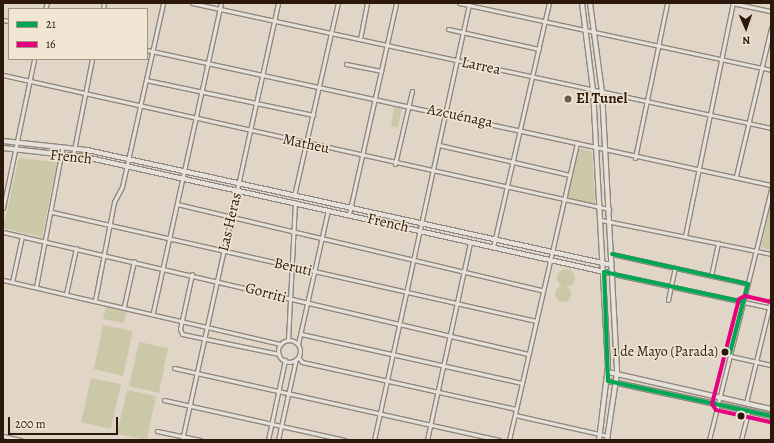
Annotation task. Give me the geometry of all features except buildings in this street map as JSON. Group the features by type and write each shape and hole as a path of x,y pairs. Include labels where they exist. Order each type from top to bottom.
{"main road":[{"path":"582,3 593,90 604,265 608,381 599,440"},
{"path":"590,3 602,92 613,274 617,381 608,438"},
{"name":"French","path":"3,141 62,149 73,149 127,159 604,265 612,265"},
{"name":"French","path":"3,148 73,155 295,202 613,274"},
{"path":"608,372 771,409"},
{"path":"608,381 617,381 771,416"}],"street":[{"path":"96,300 110,225 126,166 163,3"},
{"name":"Larrea","path":"192,3 771,128"},
{"path":"153,312 221,3"},
{"name":"Las Heras","path":"182,438 238,190 278,3"},
{"path":"294,196 338,3"},
{"path":"360,39 367,3"},
{"path":"349,214 396,3"},
{"path":"459,3 771,70"},
{"path":"493,247 508,189 549,3"},
{"path":"635,158 667,3"},
{"path":"685,236 700,170 720,59 733,3 771,11"},
{"path":"374,440 447,112 469,4"},
{"path":"736,176 771,28"},
{"path":"448,29 539,50"},
{"name":"Azcuénaga","path":"148,50 447,112 597,147 606,152 736,176 771,185"},
{"path":"3,208 15,150 15,143 34,60"},
{"path":"73,155 84,93 92,60"},
{"path":"346,64 381,71"},
{"name":"Matheu","path":"3,75 250,132 601,210 609,209"},
{"path":"146,80 313,115"},
{"path":"395,164 412,91"},
{"path":"509,440 542,290 577,143"},
{"path":"439,146 570,175"},
{"path":"36,287 52,212 62,149"},
{"path":"709,440 771,190"},
{"path":"288,340 295,202"},
{"path":"177,204 414,262 542,290"},
{"path":"278,440 328,210"},
{"name":"Beruti","path":"52,212 535,321"},
{"path":"602,220 610,220 771,254"},
{"name":"Gorriti","path":"3,232 134,260 307,304 528,354"},
{"path":"12,282 22,236"},
{"path":"427,440 438,392 442,365 450,336 470,242"},
{"path":"711,276 718,243"},
{"path":"66,294 76,248"},
{"path":"612,254 748,284"},
{"path":"124,306 134,260"},
{"path":"668,300 675,268"},
{"path":"192,274 182,319 182,334 279,354 285,360"},
{"name":"French","path":"613,274 770,308"},
{"path":"3,280 207,324 281,344 288,340"},
{"path":"746,403 771,300"},
{"path":"301,334 522,383"},
{"path":"288,340 298,344"},
{"path":"279,354 281,344"},
{"path":"730,356 771,365"},
{"path":"285,360 297,358 302,362 516,409"},
{"path":"268,440 285,360"},
{"path":"174,368 499,440"},
{"path":"164,400 345,440"},
{"path":"741,440 748,411"},
{"path":"515,415 600,434 608,438"},
{"path":"157,431 182,438 200,440"},
{"path":"3,436 19,440"}],"shaded area":[{"path":"394,107 402,108 398,127 391,126"},
{"path":"578,148 592,152 595,203 591,205 567,198"},
{"path":"19,158 57,162 42,237 3,228"},
{"path":"771,202 771,251 761,247"},
{"path":"566,269 572,272 575,278 572,284 566,287 560,284 557,278 560,272"},
{"path":"560,286 566,286 571,291 569,300 566,302 560,302 555,297 555,291"},
{"path":"106,307 127,311 124,323 103,319"},
{"path":"103,325 133,331 123,376 94,369"},
{"path":"139,342 168,348 159,393 129,386"},
{"path":"91,378 121,384 111,429 81,422"},
{"path":"127,390 156,396 147,440 117,434"}],"transit line":[{"name":"21","path":"612,254 748,284 730,353"},
{"name":"21","path":"744,302 604,272 608,381 771,416"},
{"name":"16","path":"770,422 716,410 712,404 739,299 745,296 771,302"}],"place":[{"name":"El Tunel","path":"568,99"},
{"name":"1 de Mayo (Parada)","path":"725,352"}]}
